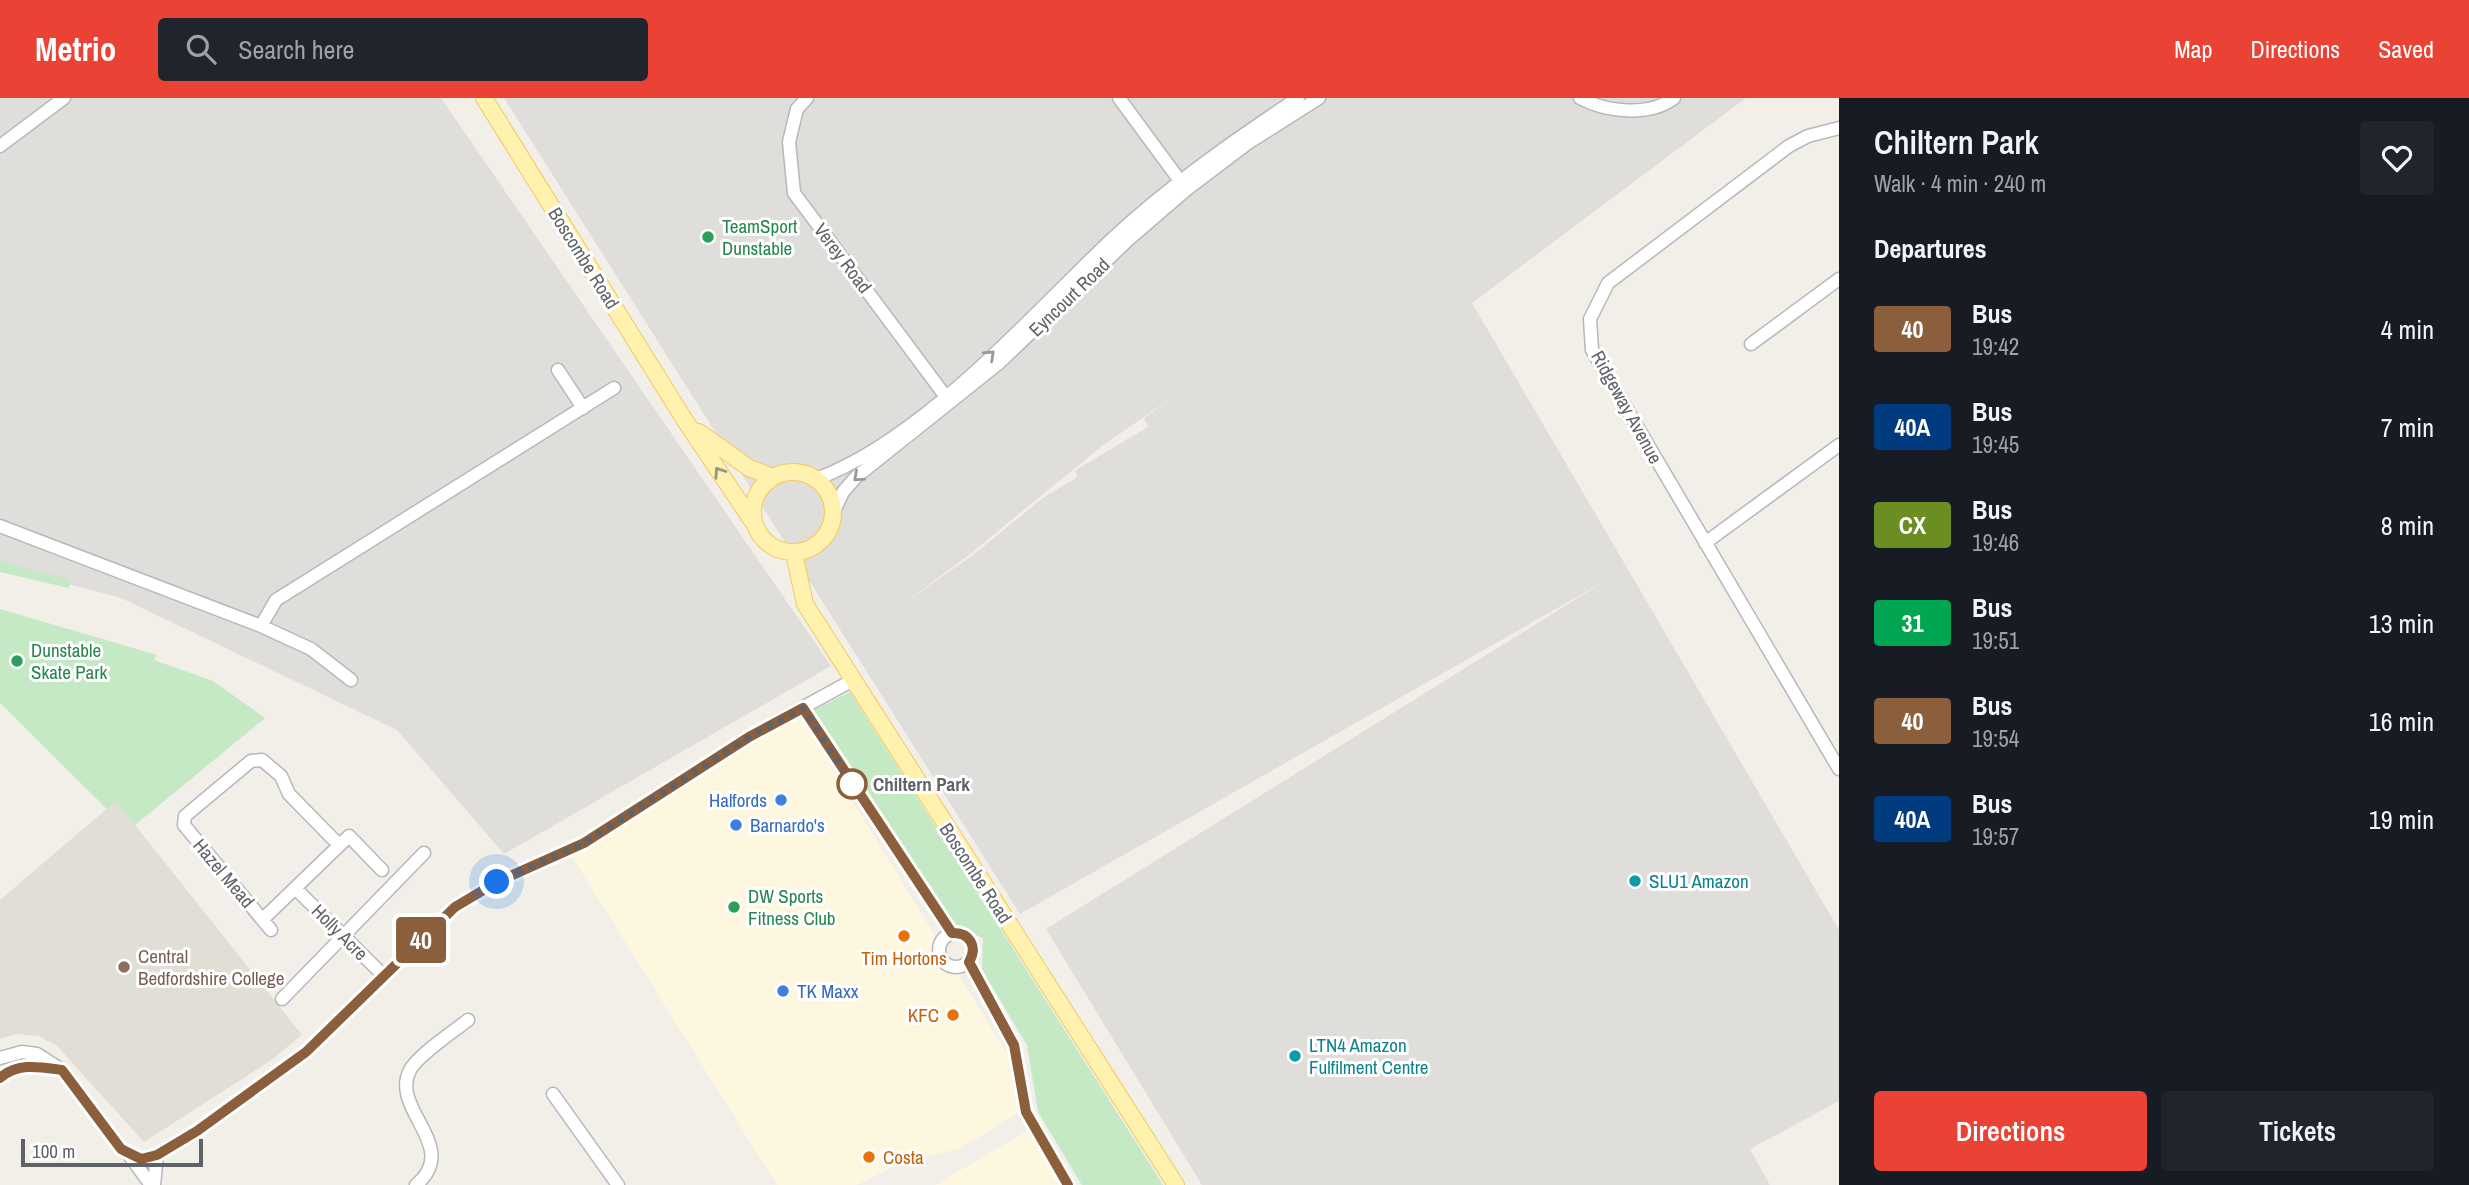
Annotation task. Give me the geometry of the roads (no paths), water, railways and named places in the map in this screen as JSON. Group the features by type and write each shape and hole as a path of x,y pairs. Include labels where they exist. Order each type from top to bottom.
{"main road":[{"name":"Boscombe Road","path":"484,98 684,419 755,526"},
{"name":"Boscombe Road","path":"684,419 712,444 749,468 773,477"},
{"path":"787,472 802,473 816,479 825,487 834,511 827,535 807,550 794,552 770,545 755,526 755,498 762,486 773,477 787,472"},
{"name":"Boscombe Road","path":"794,552 805,604 1176,1185"}],"street":[{"path":"0,146 64,98"},
{"name":"Verey Road","path":"807,98 797,109 789,142 794,193 948,400"},
{"path":"1119,98 1183,186"},
{"name":"Eyncourt Road","path":"834,511 843,492 856,477 948,400 1114,237 1298,98"},
{"name":"Eyncourt Road","path":"1183,186 1319,98"},
{"path":"1580,98 1589,103 1639,111 1674,98"},
{"name":"Ridgeway Avenue","path":"1839,128 1808,136 1789,146 1608,283 1590,319 1592,350 1839,769"},
{"path":"1751,344 1839,279"},
{"path":"558,370 583,408"},
{"path":"261,626 276,600 614,388"},
{"name":"Eyncourt Road","path":"816,479 857,461 948,400"},
{"path":"1705,543 1839,445"},
{"path":"0,526 261,626 311,649 351,681"},
{"path":"129,1155 141,1159 157,1155 197,1131 306,1052 455,907 497,882 584,843 749,737 853,680"},
{"path":"803,708 952,933"},
{"name":"Hazel Mead","path":"271,930 184,825 185,816 251,761 262,760 281,776 289,794 339,845"},
{"path":"262,919 349,836 382,870"},
{"path":"282,999 424,853"},
{"name":"Holly Acre","path":"296,889 384,976"},
{"path":"952,933 964,934 972,942 973,954 969,962 954,968 941,959 941,942 952,933"},
{"path":"969,962 1014,1045 1026,1112 1068,1185"},
{"path":"416,1185 423,1179 431,1160 430,1144 421,1122 405,1097 405,1083 411,1068 468,1020"},
{"path":"0,1058 22,1052 37,1054 62,1070 152,1185"},
{"path":"552,1094 611,1183"},
{"path":"152,1185 157,1155"}],"place":[{"name":"TeamSport Dunstable","path":"708,237"},
{"name":"Dunstable Skate Park","path":"17,661"},
{"name":"Chiltern Park","path":"852,784"},
{"name":"Halfords","path":"781,800"},
{"name":"Barnardo's","path":"736,825"},
{"name":"SLU1 Amazon","path":"1635,881"},
{"name":"DW Sports Fitness Club","path":"734,907"},
{"name":"Tim Hortons","path":"904,936"},
{"name":"Central Bedfordshire College","path":"124,967"},
{"name":"TK Maxx","path":"783,991"},
{"name":"KFC","path":"953,1015"},
{"name":"LTN4 Amazon Fulfilment Centre","path":"1295,1056"},
{"name":"Costa","path":"869,1157"}]}
